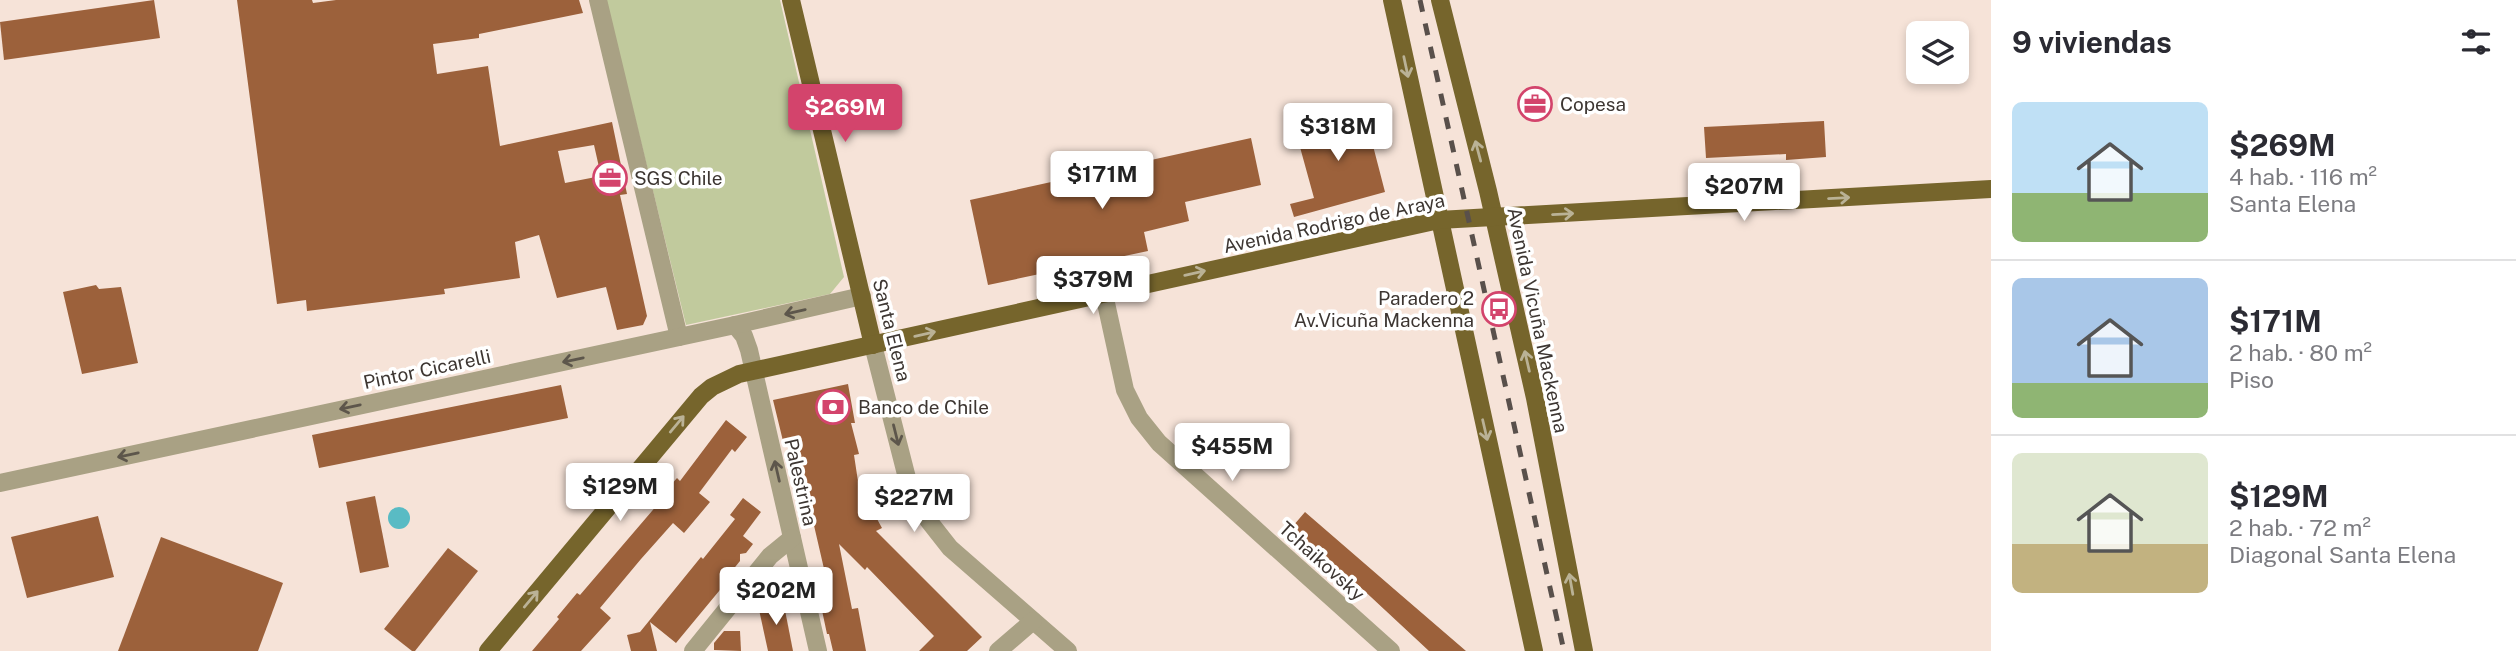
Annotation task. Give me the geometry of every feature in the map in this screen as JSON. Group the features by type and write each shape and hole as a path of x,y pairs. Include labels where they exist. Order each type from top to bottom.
{"main road":[{"name":"Santa Elena","path":"791,0 873,345"},
{"path":"1392,0 1534,651"},
{"name":"Avenida Vicuña Mackenna","path":"1440,0 1495,218 1542,430 1584,651"},
{"name":"Avenida Rodrigo de Araya","path":"488,651 701,396 712,387 746,373 1439,220 1991,189"}],"street":[{"path":"598,0 679,337"},
{"name":"Tchaikovsky","path":"1104,294 1125,390 1139,418 1159,443 1391,651"},
{"name":"Pintor Cicarelli","path":"0,483 735,326 862,296"},
{"name":"Palestrina","path":"735,326 744,336 746,373 792,538 818,651"},
{"name":"Santa Elena","path":"873,345 907,478 923,512 950,548 1068,651"},
{"path":"693,651 770,556 792,538"},
{"path":"998,651 1033,621"}],"green space":[{"path":"606,0 780,0 844,277 830,294 686,325"}],"water":[{"path":"399,507 407,510 410,518 407,526 399,529 391,526 388,518 391,510"}],"building":[{"path":"154,0 160,38 4,60 0,22"},
{"path":"237,0 312,0 313,3 336,0 579,0 583,13 479,34 479,38 433,44 437,74 488,66 500,146 612,122 627,194 620,195 647,316 643,325 617,330 606,287 557,298 539,235 515,242 520,278 444,289 445,294 307,311 306,300 277,304","holes":["594,145 601,176 565,183 558,151"]},
{"path":"1364,111 1385,192 1294,217 1290,204 1314,198 1295,129"},
{"path":"1824,121 1826,157 1786,160 1786,154 1706,158 1704,127"},
{"path":"1251,138 1261,185 1185,202 1189,221 1144,232 1148,251 988,285 970,200"},
{"path":"96,285 99,289 121,287 138,363 82,374 63,292"},
{"path":"848,384 855,423 851,423 859,454 854,455 859,488 864,487 882,528 876,531 982,637 967,651 919,651 934,636 867,567 865,570 839,544 852,609 858,608 866,651 833,651 820,601 831,599 794,439 783,441 773,400"},
{"path":"561,385 568,418 319,468 312,435"},
{"path":"726,420 747,437 735,452 732,449 699,493 710,502 684,533 673,523 641,559 600,608 611,618 581,651 532,651 577,593 580,595 658,504 656,502 677,478 680,481"},
{"path":"375,496 389,567 360,573 346,502"},
{"path":"743,498 761,512 743,536 753,544 746,553 740,554 740,561 727,577 729,579 676,643 650,622 657,651 631,651 627,635 640,632 701,557 703,559 735,519 730,515"},
{"path":"1305,512 1466,651 1429,651 1357,584 1354,586 1295,534 1298,530 1293,526"},
{"path":"98,516 114,577 27,598 11,537"},
{"path":"161,537 283,583 258,651 118,651"},
{"path":"448,548 478,571 415,651 412,651 384,629"},
{"path":"783,600 793,651 768,651 758,605"},
{"path":"724,631 740,631 741,651 714,650 714,643"}],"railway":[{"path":"1420,0 1564,651"}],"place":[{"name":"Copesa","path":"1535,104"},
{"name":"SGS Chile","path":"610,178"},
{"name":"Paradero 2 Av.Vicuña Mackenna","path":"1499,309"},
{"name":"Banco de Chile","path":"833,407"}]}
